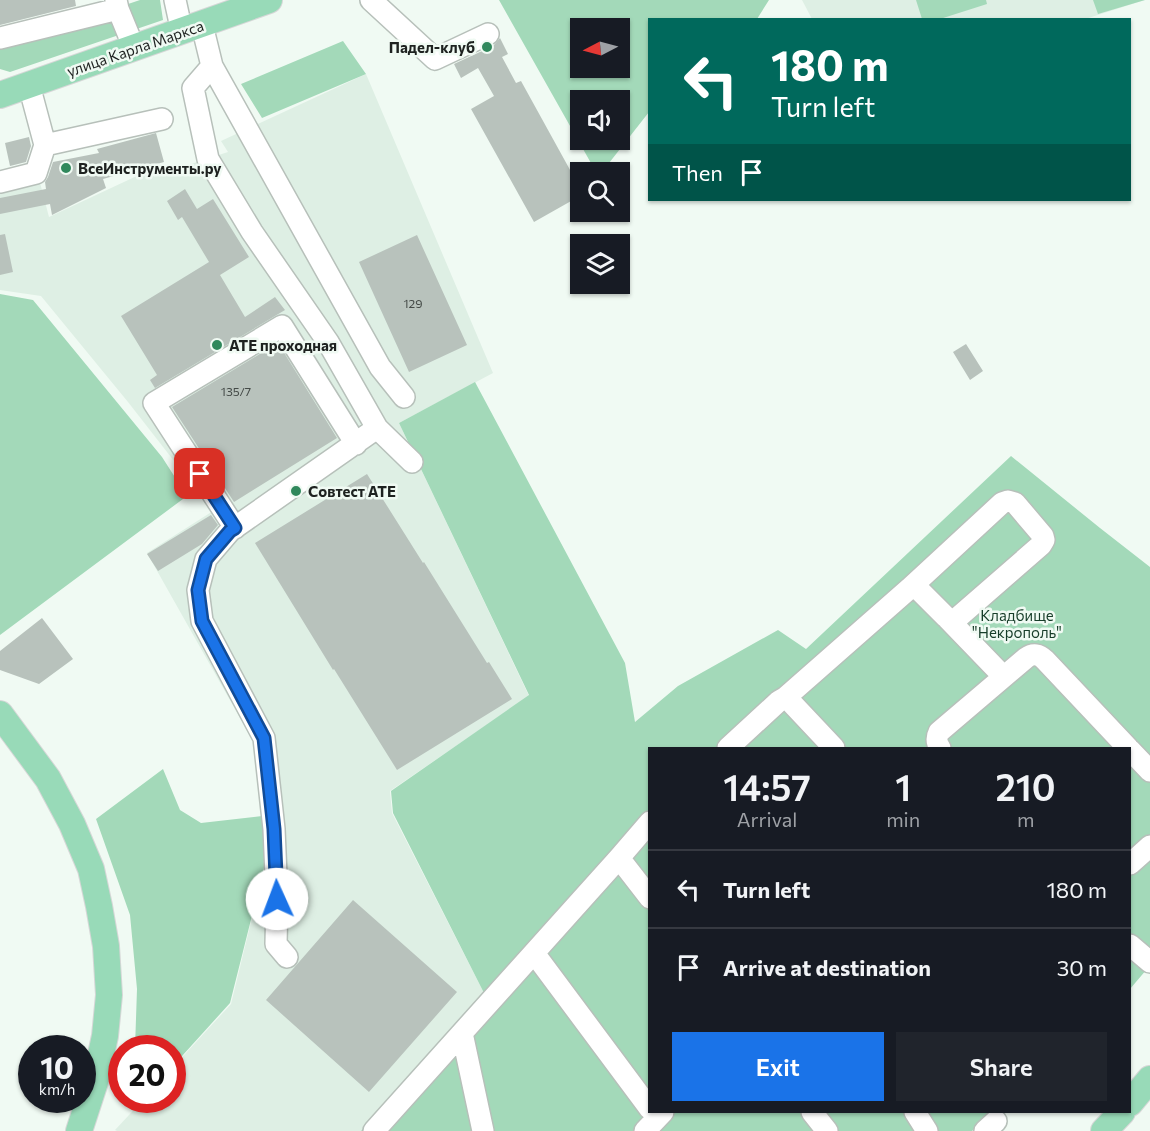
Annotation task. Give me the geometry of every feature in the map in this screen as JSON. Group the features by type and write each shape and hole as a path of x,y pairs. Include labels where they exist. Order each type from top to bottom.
{"main road":[{"name":"улица Карла Маркса","path":"0,95 269,0"},
{"path":"0,714 48,779 72,824 91,869 99,906 106,946 109,995 105,1036 95,1082 79,1131"},
{"path":"1131,1102 1150,1079"},
{"path":"1104,1131 1121,1113"}],"lane":[{"path":"175,0 380,367 404,397"},
{"path":"371,0 435,59 488,34"},
{"path":"0,38 118,5 134,48"},
{"path":"212,66 193,88 208,159 252,232 328,342 377,428 412,462"},
{"path":"0,182 36,173 45,145 29,85"},
{"path":"45,145 162,119"},
{"path":"235,528 154,403 282,326 356,444"},
{"path":"287,957 276,944 274,829 264,738 202,621 198,590 206,559 230,531 377,428"},
{"path":"729,747 779,701 917,585 1002,503 1008,501 1015,503 1042,533 1043,543 955,622"},
{"path":"917,585 955,622 1003,676"},
{"path":"939,747 936,738 939,732 1029,655 1042,657 1127,747"},
{"path":"786,697 833,747"},
{"path":"1131,751 1150,771"},
{"path":"374,1131 648,824"},
{"path":"619,858 648,895"},
{"path":"1131,946 1150,962"},
{"path":"534,952 652,1120"},
{"path":"462,1033 483,1131"},
{"path":"813,1113 827,1131"},
{"path":"916,1113 927,1131"}],"shaded area":[{"path":"802,0 1145,0 1088,18 811,18"},
{"path":"366,74 493,373 399,423 529,696 390,791 392,813 484,993 361,1131 115,1130 131,1113 186,1113 186,1053 231,1004 266,860 253,741 147,553 213,511 41,296 0,290 0,189 39,179 49,217 156,167 188,165 228,152 221,141"}],"green space":[{"path":"140,0 160,0 163,20 10,72 0,69 0,47"},
{"path":"499,0 769,0 758,18 648,18 648,113 630,136 630,90 570,90 570,126"},
{"path":"916,0 986,0 987,4 943,18 922,18"},
{"path":"1093,0 1145,0 1098,14"},
{"path":"343,41 366,74 262,118 241,84"},
{"path":"584,150 619,150 610,162 590,162"},
{"path":"0,294 33,300 162,457 187,496 0,635"},
{"name":"Кладбище \"Некрополь\"","path":"475,382 625,663 635,722 678,686 778,630 806,649 1011,456 1150,567 1150,971 1147,969 1131,988 1131,747 648,747 648,1113 992,1113 972,1131 361,1131 484,993 393,813 391,791 529,695 399,423"},
{"path":"163,769 180,810 201,823 262,816 266,860 230,1003 186,1052 186,1035 135,1035 137,989 130,915 96,819"}],"building":[{"path":"0,0 75,0 76,6 0,25"},
{"path":"500,38 508,54 502,57 516,83 521,81 570,170 570,202 534,222 471,109 494,96 478,68 461,78 454,64 493,46"},
{"path":"156,133 164,162 103,179 106,188 52,215 50,204 0,214 0,198 46,189 45,182 53,162 99,153 97,149"},
{"path":"29,137 31,146 26,162 10,166 5,143"},
{"path":"185,189 197,209 213,199 249,257 220,275 245,317 275,297 285,310 155,388 150,380 157,375 121,316 209,262 182,217 178,220 167,201"},
{"path":"5,234 13,272 0,275 0,235"},
{"path":"417,235 467,345 409,372 359,262"},
{"path":"278,343 337,438 234,502 172,407"},
{"path":"966,344 983,371 970,380 953,352"},
{"path":"367,474 512,699 397,770 255,543"},
{"path":"211,515 218,525 202,544 158,571 147,554"},
{"path":"42,618 73,659 39,684 0,670 0,651"},
{"path":"353,900 457,992 369,1092 266,1000"}],"place":[{"name":"Падел-клуб","path":"487,47"},
{"name":"ВсеИнструменты.ру","path":"66,168"},
{"name":"АТЕ проходная","path":"217,345"},
{"name":"Совтест АТЕ","path":"296,491"}],"route":[{"path":"200,474 235,528 206,559 198,590 202,621 264,738 274,829 277,899"}]}
